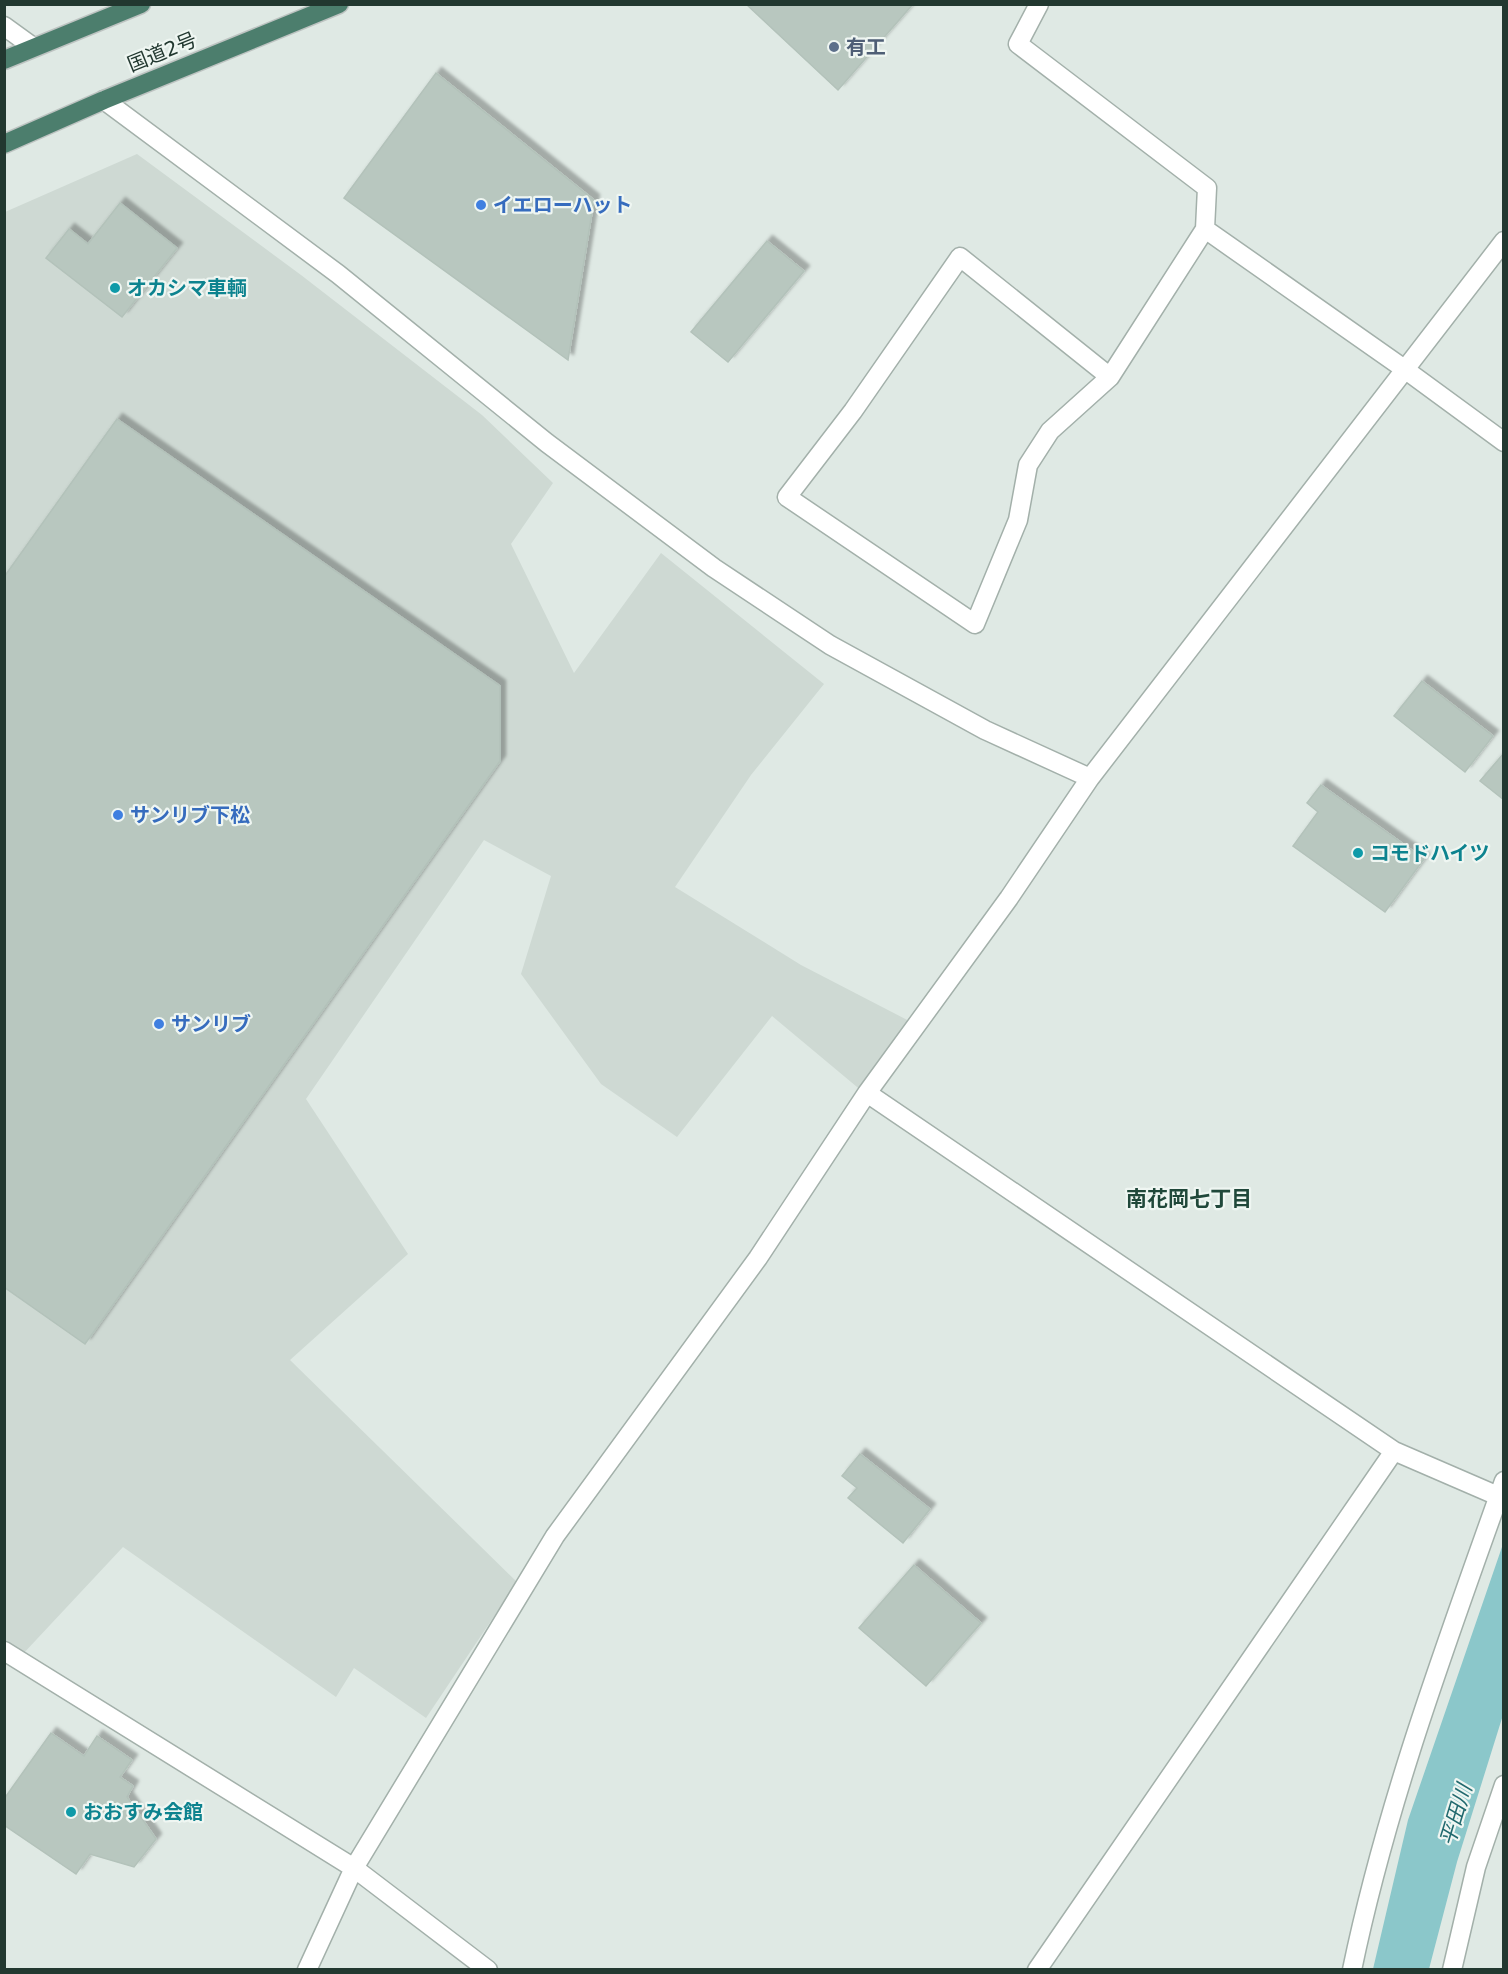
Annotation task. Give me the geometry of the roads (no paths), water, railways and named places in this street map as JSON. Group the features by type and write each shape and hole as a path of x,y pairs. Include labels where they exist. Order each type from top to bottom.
{"highway":[{"path":"4,60 141,4"},
{"name":"国道2号","path":"4,144 104,100 339,4"}],"street":[{"path":"1039,4 1018,44 1207,188 1205,229 1110,377 1050,431 1028,465 1018,520 975,624 787,497 853,411 960,257 1110,377"},
{"path":"4,26 33,47"},
{"path":"104,100 338,274 547,443 714,568 830,645 985,730 1090,778"},
{"path":"1205,229 1403,368 1503,442"},
{"path":"307,1970 354,1868 555,1536 758,1258 867,1093 1009,898 1090,778 1403,368 1503,241"},
{"path":"867,1093 1394,1451 1501,1488 1440,1657 1396,1792 1368,1896 1352,1970"},
{"path":"1037,1970 1394,1451"},
{"path":"4,1651 354,1868 488,1970"},
{"path":"1452,1970 1476,1867 1503,1785"}],"water":[{"name":"平田川","path":"1503,1544 1503,1715 1457,1862 1429,1969 1373,1969 1408,1820"}],"place":[{"name":"有工","path":"834,47"},
{"name":"イエローハット","path":"481,205"},
{"name":"オカシマ車輌","path":"115,288"},
{"name":"サンリブ下松","path":"118,815"},
{"name":"コモドハイツ","path":"1358,853"},
{"name":"サンリブ","path":"159,1024"},
{"name":"おおすみ会館","path":"71,1812"}],"district":[{"name":"南花岡七丁目","path":"1189,1199"}]}
